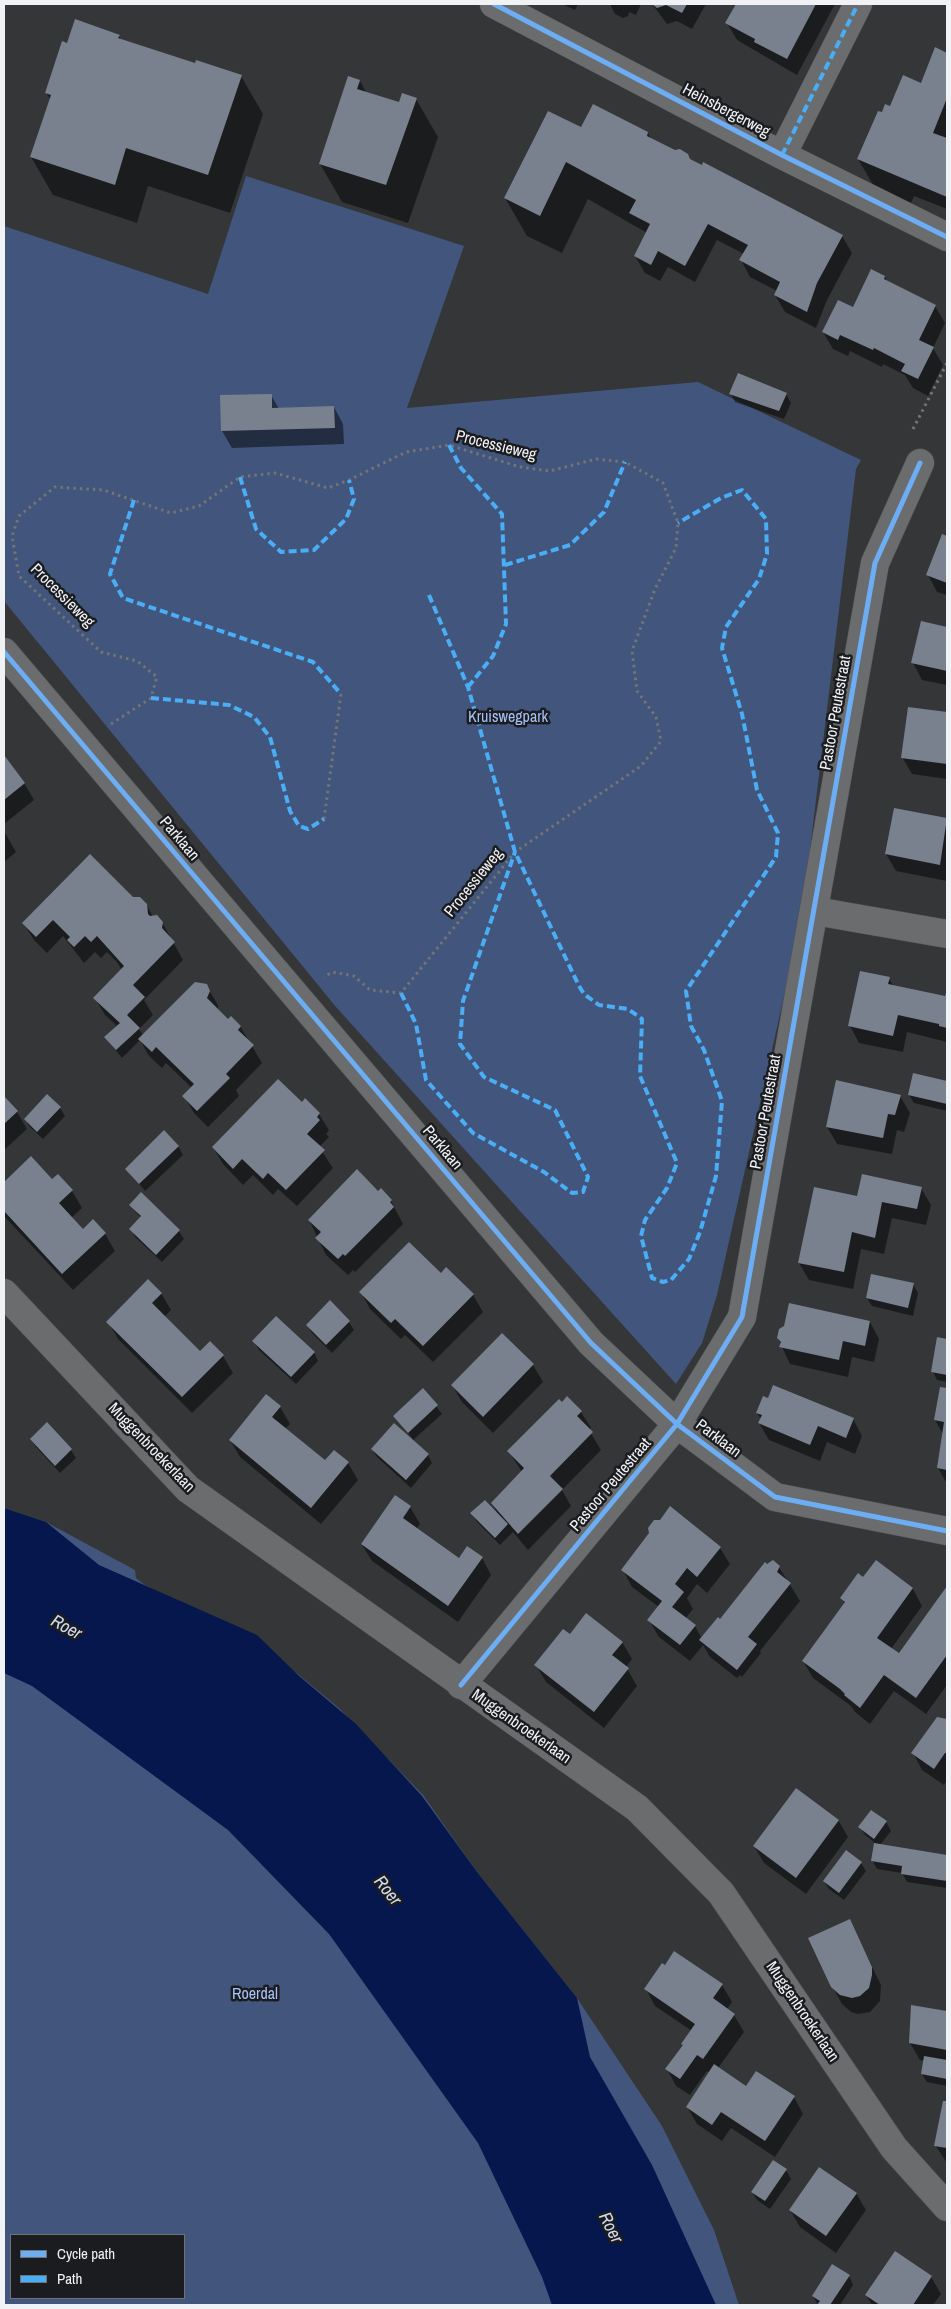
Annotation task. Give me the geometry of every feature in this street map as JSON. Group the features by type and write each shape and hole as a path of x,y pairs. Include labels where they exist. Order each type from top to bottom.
{"street":[{"name":"Heinsbergerweg","path":"494,4 782,155 947,237"},
{"name":"Heinsbergerweg","path":"782,155 858,4"},
{"name":"Pastoor Peutestraat","path":"461,1685 677,1424 742,1317 875,563 920,463"},
{"name":"Parklaan","path":"4,652 591,1343 677,1424 775,1497 947,1531"},
{"path":"815,911 947,934"},
{"name":"Muggenbroekerlaan","path":"4,1293 188,1489 461,1685 637,1808 721,1893 894,2148 947,2207"}],"path":[{"path":"920,463 901,453 947,363"},
{"path":"324,818 341,694"}],"green space":[{"name":"Kruiswegpark","path":"246,176 464,246 407,408 698,382 861,460 856,469 802,916 717,1295 702,1343 676,1384 336,1007 4,601 4,226 208,294"},
{"name":"Roerdal","path":"4,1508 46,1522 135,1570 136,1578 145,1585 235,1631 299,1675 340,1709 423,1795 477,1872 577,1998 662,2126 714,2230 739,2305 4,2305"}],"water":[{"name":"Roer","path":"4,1508 46,1522 99,1565 257,1635 298,1675 356,1724 422,1796 477,1872 577,1998 590,2057 652,2165 716,2305 552,2305 542,2277 478,2143 329,1934 228,1830 32,1686 4,1673"}],"building":[{"path":"652,4 687,4 682,13 666,5 657,8"},
{"path":"736,4 816,4 787,59 754,42 755,39 725,23"},
{"path":"75,19 120,35 118,38 195,63 196,60 242,75 208,175 126,148 115,185 30,157 51,95 45,93 62,41 67,43"},
{"path":"935,47 947,53 947,98 933,133 947,138 947,197 857,159 878,111 882,112 885,104 890,106 903,75 921,83"},
{"path":"348,76 360,80 357,89 399,102 402,93 417,98 386,185 319,164"},
{"path":"593,104 648,132 647,136 675,150 680,149 688,154 690,159 702,165 703,162 843,235 817,283 807,312 774,295 780,282 739,260 748,245 708,224 685,266 658,251 651,265 634,256 650,224 629,213 636,200 566,162 540,216 504,198 548,111 581,127"},
{"path":"871,269 885,276 884,279 936,305 919,340 934,347 918,379 901,371 905,364 874,348 873,350 840,335 838,340 822,332 838,300 853,307"},
{"path":"738,373 787,393 779,411 729,394"},
{"path":"272,394 272,408 334,406 335,428 221,431 220,395"},
{"path":"942,534 947,536 947,583 926,575"},
{"path":"921,621 947,627 947,671 911,663"},
{"path":"908,707 947,712 947,764 901,758"},
{"path":"4,755 25,783 4,800"},
{"path":"894,808 947,818 940,865 885,854"},
{"path":"90,854 133,897 140,897 147,904 148,914 150,916 157,915 163,922 162,928 175,942 133,985 145,997 127,1015 140,1028 116,1050 104,1037 120,1023 93,998 124,966 97,936 91,942 85,936 74,947 67,940 70,937 53,920 36,937 22,923"},
{"path":"860,971 890,977 888,984 945,996 947,990 947,1028 939,1026 939,1024 898,1015 893,1036 848,1026"},
{"path":"195,982 207,984 210,991 207,998 228,1019 231,1016 241,1026 238,1030 254,1045 226,1074 230,1078 197,1111 182,1096 194,1084 156,1047 152,1052 138,1039"},
{"path":"913,1073 947,1081 947,1104 908,1095"},
{"path":"278,1079 302,1102 305,1098 320,1113 317,1117 320,1120 307,1134 325,1150 286,1190 268,1173 263,1179 242,1159 233,1169 212,1147"},
{"path":"836,1080 901,1095 895,1115 888,1114 883,1138 826,1127"},
{"path":"47,1094 61,1107 37,1132 24,1119"},
{"path":"4,1096 18,1111 4,1124"},
{"path":"164,1130 179,1146 139,1184 125,1169"},
{"path":"31,1156 52,1179 58,1174 73,1190 59,1203 83,1229 93,1219 106,1233 62,1274 4,1211 4,1182"},
{"path":"357,1169 378,1191 381,1188 392,1200 390,1202 394,1207 345,1256 343,1254 338,1259 315,1238 321,1232 308,1220"},
{"path":"862,1174 922,1187 917,1209 882,1202 875,1238 852,1232 844,1272 798,1263 814,1187 857,1196"},
{"path":"141,1192 180,1230 156,1255 129,1229 141,1216 129,1205"},
{"path":"409,1242 441,1273 446,1267 474,1294 423,1346 395,1319 391,1323 359,1292"},
{"path":"871,1274 914,1283 908,1308 866,1298"},
{"path":"148,1279 162,1293 152,1303 200,1351 210,1341 224,1355 182,1397 106,1322"},
{"path":"330,1300 350,1321 326,1345 306,1325"},
{"path":"789,1303 870,1321 865,1346 843,1341 839,1360 779,1347 781,1342 777,1338 779,1329 784,1326"},
{"path":"276,1316 315,1352 291,1377 252,1341"},
{"path":"502,1333 534,1364 483,1417 451,1385"},
{"path":"937,1337 947,1339 947,1375 931,1372"},
{"path":"773,1385 854,1418 846,1438 818,1426 810,1445 758,1423 762,1415 756,1413 763,1396 768,1398"},
{"path":"940,1387 947,1388 947,1470 937,1468 944,1422 934,1420"},
{"path":"423,1388 438,1405 408,1433 393,1416"},
{"path":"266,1394 281,1406 272,1417 325,1460 334,1450 349,1462 311,1508 229,1440"},
{"path":"567,1396 582,1411 577,1416 593,1432 550,1476 563,1489 518,1534 491,1503 524,1468 507,1451 559,1399 562,1402"},
{"path":"47,1422 72,1449 55,1466 30,1439"},
{"path":"394,1423 429,1454 406,1480 371,1449"},
{"path":"395,1495 411,1506 403,1518 459,1558 467,1546 483,1557 448,1606 361,1544"},
{"path":"485,1500 508,1524 495,1538 470,1513"},
{"path":"670,1506 721,1547 697,1577 687,1568 675,1584 684,1592 672,1607 696,1625 680,1645 647,1620 662,1601 621,1570 649,1533 648,1528 654,1520 660,1520"},
{"path":"773,1560 780,1566 777,1572 791,1583 748,1637 757,1644 737,1670 699,1640 718,1617 720,1619 765,1562 767,1564"},
{"path":"876,1560 913,1588 877,1638 899,1653 947,1586 947,1655 916,1698 884,1675 860,1708 844,1695 840,1689 802,1661 845,1602 840,1598 858,1573 863,1577"},
{"path":"586,1613 623,1642 612,1655 629,1668 594,1712 534,1665 563,1629 570,1634"},
{"path":"937,1717 947,1719 947,1753 945,1753 934,1769 911,1753"},
{"path":"796,1788 839,1820 796,1878 753,1846"},
{"path":"871,1810 887,1821 874,1839 858,1827"},
{"path":"874,1843 947,1855 947,1881 901,1874 902,1866 871,1861"},
{"path":"846,1850 862,1862 839,1893 823,1881"},
{"path":"850,1919 872,1967 869,1988 860,1996 852,1998 840,1995 831,1987 808,1938"},
{"path":"674,1951 723,1984 713,1998 735,2014 703,2059 697,2055 680,2079 665,2069 683,2045 681,2044 695,2024 644,1989 662,1963 665,1965"},
{"path":"911,2005 947,2011 947,2050 909,2043"},
{"path":"924,2056 947,2060 947,2079 921,2074"},
{"path":"714,2064 746,2086 756,2071 795,2096 765,2141 721,2112 712,2125 686,2107"},
{"path":"943,2101 947,2101 947,2148 934,2146"},
{"path":"773,2160 787,2169 765,2201 751,2192"},
{"path":"819,2167 857,2193 826,2236 789,2210"},
{"path":"895,2251 932,2276 913,2305 880,2305 865,2295"},
{"path":"832,2264 850,2275 830,2305 817,2305 820,2301 812,2296"}],"marked path":[{"path":"782,155 858,4"},
{"path":"449,445 461,468 502,514 506,624 493,656 468,687"},
{"path":"505,565 570,545 604,512 625,462"},
{"path":"240,477 256,529 281,552 314,550 346,519 354,499 349,480"},
{"path":"429,595 468,687 515,852 579,986 584,994 599,1005 628,1009 642,1019 640,1076 677,1163 667,1188 645,1220 641,1236 652,1278 663,1282 671,1280 689,1259 700,1232 716,1176 722,1101 704,1050 691,1026 686,991 776,857 778,833 757,790 742,714 722,648 726,627 759,579 767,554 766,519 742,490 721,498 678,523"},
{"path":"134,500 110,574 123,598 313,662 341,694"},
{"path":"151,698 229,705 254,717 270,737 290,811 299,826 308,829 324,819"},
{"path":"401,993 416,1024 426,1080 473,1133 544,1172 572,1193 583,1192 588,1177 555,1110 484,1077 460,1044 463,1001 515,852"}],"cycle path":[{"path":"494,4 782,155 947,237"},
{"path":"461,1685 677,1424 742,1317 875,563 920,463"},
{"path":"4,652 591,1343 677,1424 775,1497 947,1531"}]}
